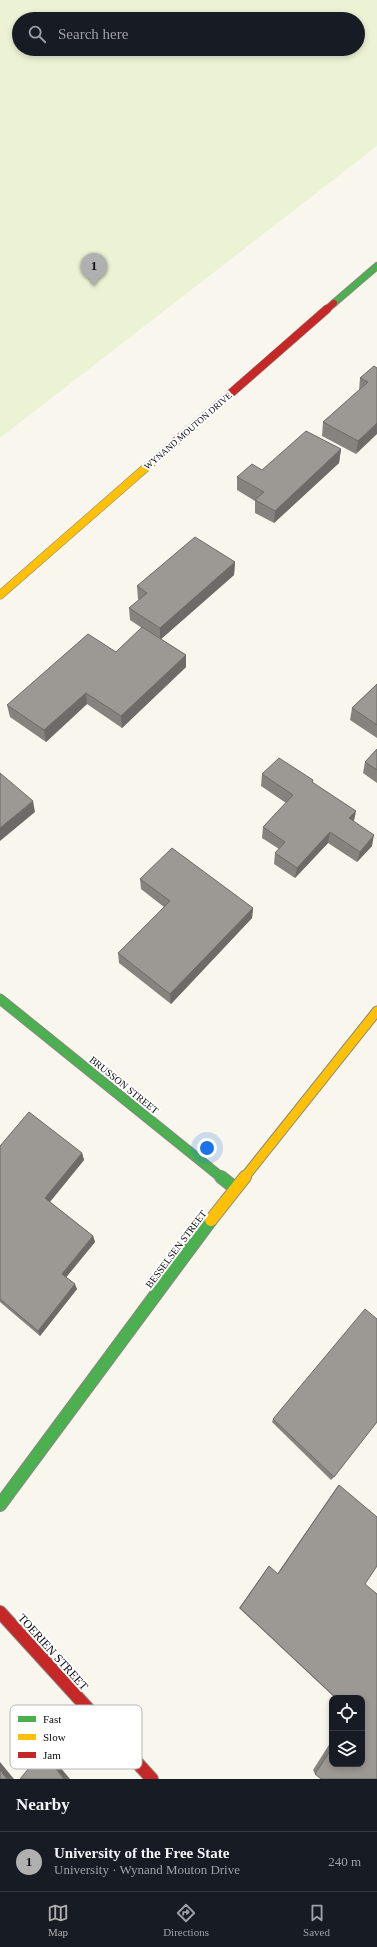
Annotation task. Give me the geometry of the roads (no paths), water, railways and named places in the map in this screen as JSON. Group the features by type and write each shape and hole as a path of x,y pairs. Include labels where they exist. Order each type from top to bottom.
{"street":[{"name":"WYNAND MOUTON DRIVE","path":"0,595 377,266"},
{"name":"BRUSSON STREET","path":"0,999 235,1188"},
{"name":"BESSELSEN STREET","path":"0,1505 235,1188 377,1011"},
{"name":"TOERIEN STREET","path":"0,1612 85,1705"},
{"name":"TOERIEN STREET","path":"142,1768 152,1779"}],"place":[{"name":"University of the Free State","path":"94,286"}]}
